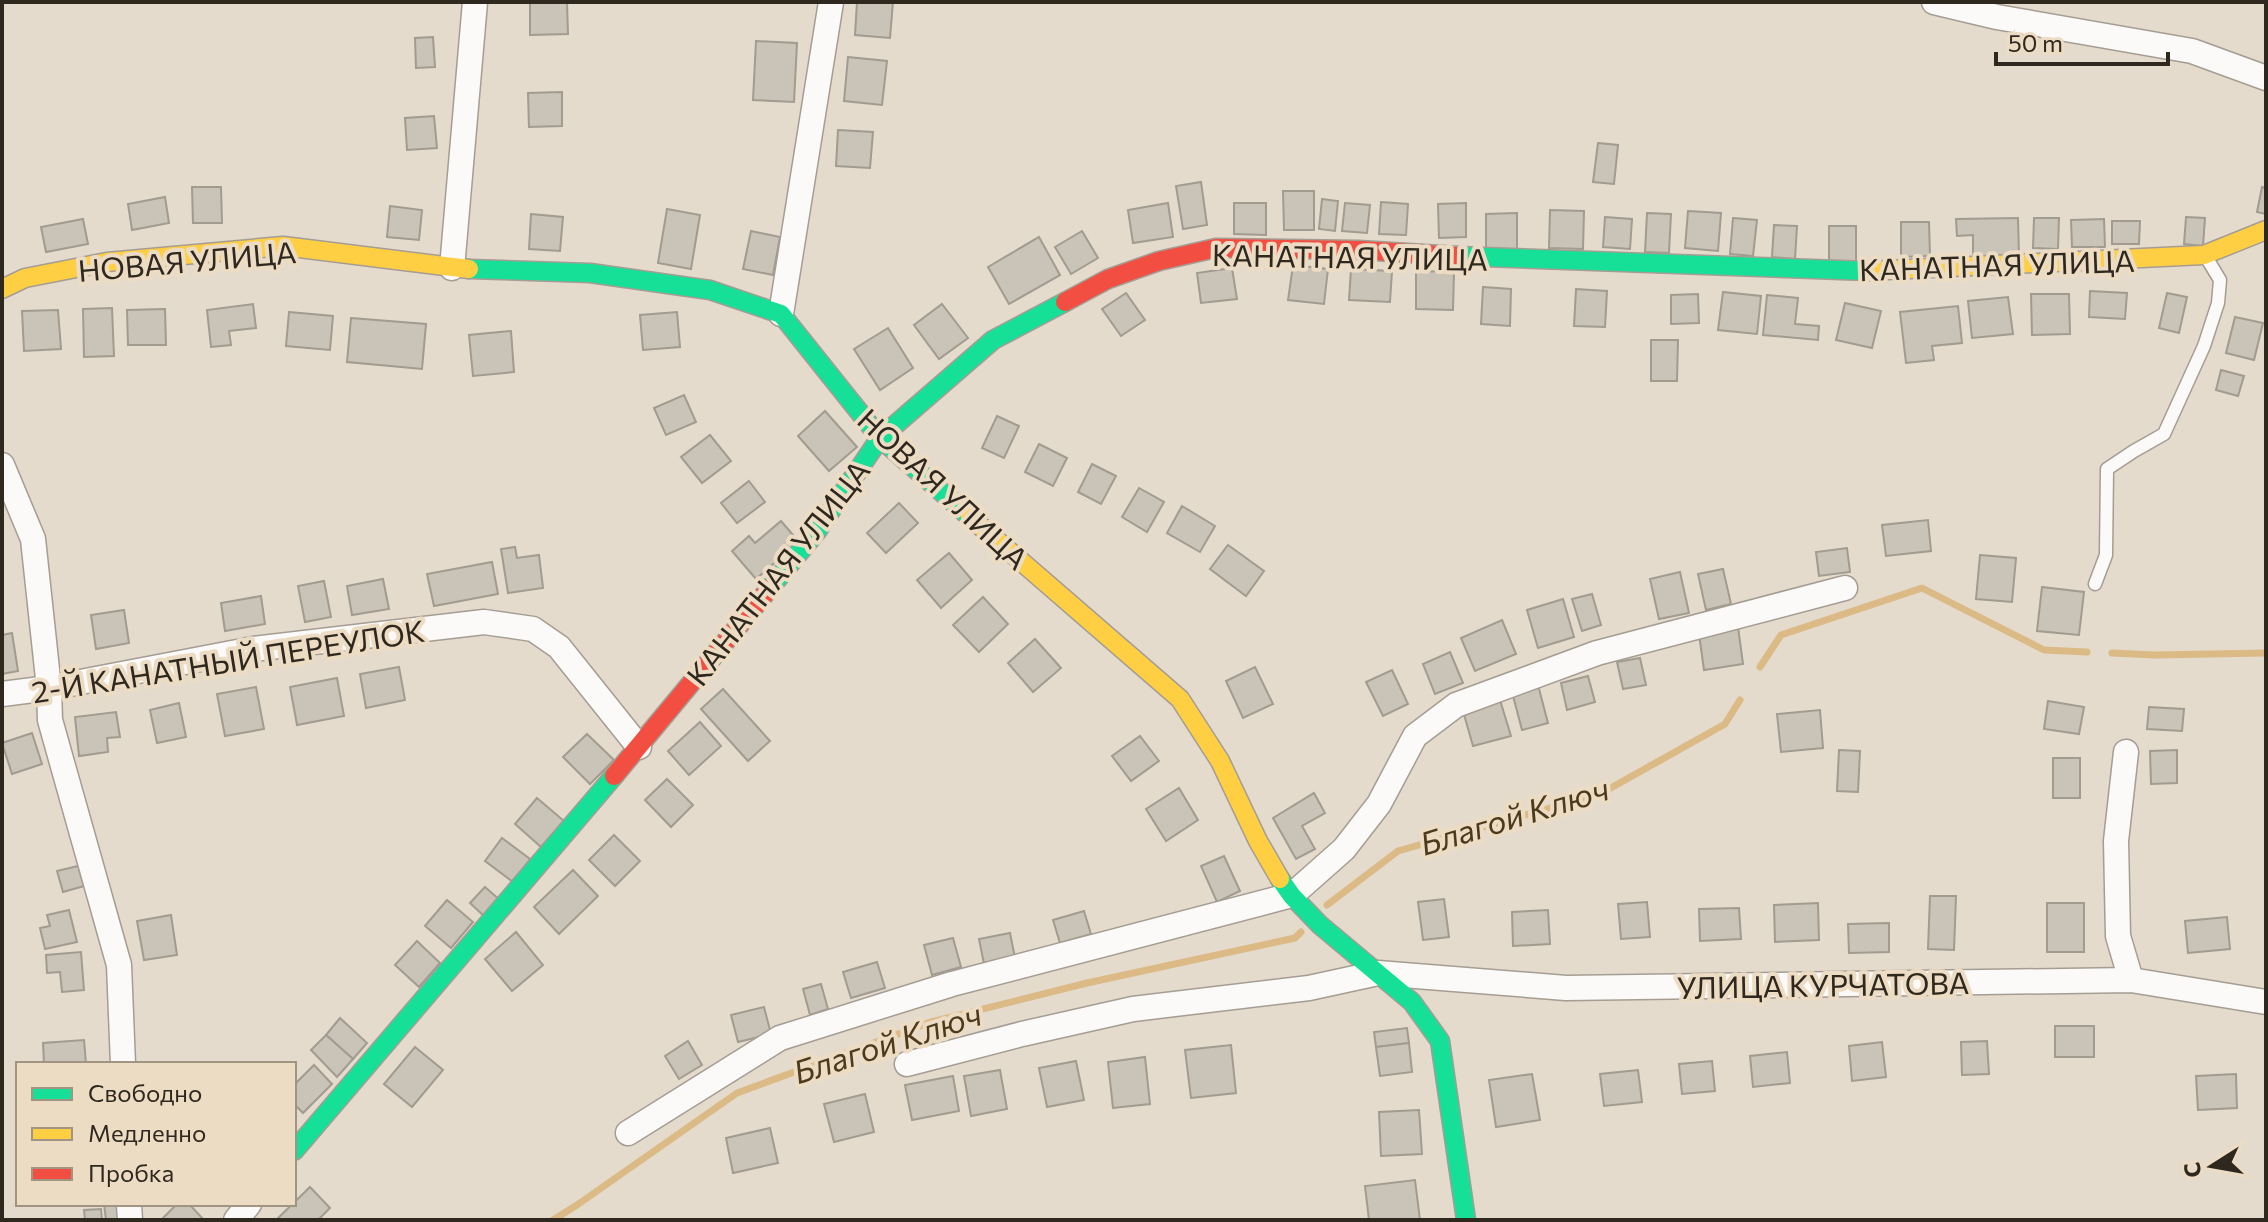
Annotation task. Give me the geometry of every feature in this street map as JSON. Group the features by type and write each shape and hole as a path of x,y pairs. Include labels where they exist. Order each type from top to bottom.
{"street":[{"path":"452,268 475,2"},
{"path":"781,314 831,2"},
{"path":"1934,2 1997,17 2192,51 2266,78"},
{"name":"КАНАТНАЯ УЛИЦА","path":"296,1149 639,747 817,531 880,438 993,340 1108,279 1159,261 1216,248 1359,250 1519,260 1883,272 2204,255 2266,230"},
{"name":"НОВАЯ УЛИЦА","path":"2,289 25,278 107,262 283,246 452,268 590,273 710,290 781,314 880,438 1180,699 1230,781 1264,857 1292,895 1330,935 1413,1003 1440,1041 1466,1220"},
{"path":"2,465 33,539 50,720 119,965 123,1062"},
{"path":"628,1133 780,1038 952,984 1292,895 1344,849 1379,804 1415,736 1456,705 1597,653 1845,588"},
{"name":"2-Й КАНАТНЫЙ ПЕРЕУЛОК","path":"2,694 253,649 484,622 533,629 559,647 639,747"},
{"path":"2126,752 2116,841 2117,920 2118,936 2131,980"},
{"name":"УЛИЦА КУРЧАТОВА","path":"907,1064 1133,1009 1309,988 1378,973 1566,988 2131,980 2266,1002"}],"lane":[{"path":"2095,584 2106,555 2107,469 2164,434 2204,346 2218,303 2220,280 2204,255"}],"building":[{"path":"530,2 567,2 568,34 530,35"},
{"path":"857,2 893,2 890,38 855,35"},
{"path":"433,37 435,67 416,68 415,38"},
{"path":"756,41 797,43 794,102 753,100"},
{"path":"848,57 887,61 882,105 844,101"},
{"path":"562,92 562,126 529,127 528,93"},
{"path":"434,116 437,148 407,150 405,118"},
{"path":"838,130 873,132 870,168 836,166"},
{"path":"1598,143 1618,145 1614,184 1593,182"},
{"path":"1201,182 1207,225 1183,229 1176,186"},
{"path":"192,187 221,187 222,223 193,223"},
{"path":"2262,187 2266,188 2266,214 2257,212"},
{"path":"1283,191 1314,191 1314,230 1284,230"},
{"path":"165,197 169,223 132,230 128,204"},
{"path":"1322,199 1338,201 1335,231 1319,229"},
{"path":"1381,202 1408,204 1406,235 1379,234"},
{"path":"1168,203 1173,237 1133,243 1128,210"},
{"path":"1234,203 1266,203 1266,235 1234,234"},
{"path":"1345,203 1370,205 1367,233 1342,231"},
{"path":"1466,203 1466,237 1439,238 1438,204"},
{"path":"390,206 422,210 419,240 387,237"},
{"path":"667,209 700,215 691,269 658,263"},
{"path":"1550,210 1584,211 1583,249 1549,248"},
{"path":"1688,211 1721,213 1718,251 1685,248"},
{"path":"1517,213 1517,250 1486,250 1486,214"},
{"path":"1647,213 1671,214 1669,253 1645,252"},
{"path":"531,214 563,217 560,251 529,249"},
{"path":"1605,217 1632,219 1630,249 1603,247"},
{"path":"2186,217 2205,218 2203,246 2184,244"},
{"path":"1733,218 1757,220 1753,256 1730,254"},
{"path":"2018,218 2019,256 1973,256 1973,235 1957,236 1956,219"},
{"path":"2034,218 2059,218 2058,249 2033,248"},
{"path":"83,219 88,244 46,252 41,227"},
{"path":"2104,219 2105,247 2072,247 2071,220"},
{"path":"2112,221 2140,221 2139,244 2112,244"},
{"path":"1901,222 1929,222 1930,256 1901,257"},
{"path":"1774,225 1797,226 1795,259 1772,257"},
{"path":"1829,226 1856,226 1856,261 1829,261"},
{"path":"751,231 780,237 773,275 743,269"},
{"path":"1082,231 1098,258 1071,274 1055,247"},
{"path":"1039,237 1060,275 1009,304 988,267"},
{"path":"1293,265 1328,269 1324,304 1288,300"},
{"path":"1232,268 1237,299 1201,303 1197,273"},
{"path":"1351,269 1392,271 1390,302 1349,300"},
{"path":"1416,271 1454,272 1453,310 1416,309"},
{"path":"1483,287 1511,289 1510,326 1481,324"},
{"path":"1576,289 1607,291 1605,327 1574,326"},
{"path":"2090,291 2127,293 2125,319 2089,317"},
{"path":"1723,292 1761,296 1757,334 1718,330"},
{"path":"1126,293 1145,320 1121,336 1102,309"},
{"path":"2167,293 2187,297 2179,333 2159,328"},
{"path":"1698,294 1699,323 1671,324 1671,295"},
{"path":"2031,294 2069,294 2070,334 2032,335"},
{"path":"1767,295 1798,298 1795,324 1819,326 1818,340 1763,335"},
{"path":"2008,297 2013,334 1972,338 1968,301"},
{"path":"1845,303 1881,311 1872,348 1836,340"},
{"path":"253,304 256,328 229,331 231,345 211,347 207,310"},
{"path":"942,304 968,338 939,359 914,325"},
{"path":"1958,306 1962,343 1932,346 1934,360 1906,363 1900,312"},
{"path":"112,308 114,356 84,357 83,309"},
{"path":"165,309 166,345 128,345 127,310"},
{"path":"58,310 61,349 24,351 22,311"},
{"path":"289,312 333,316 330,350 286,346"},
{"path":"677,312 680,347 643,350 640,315"},
{"path":"2235,317 2263,323 2254,360 2226,353"},
{"path":"351,318 426,324 422,369 347,362"},
{"path":"888,328 913,368 880,390 854,349"},
{"path":"511,331 514,372 473,376 469,335"},
{"path":"1651,340 1678,340 1677,381 1651,381"},
{"path":"2221,370 2244,376 2238,396 2216,390"},
{"path":"684,395 696,422 666,435 654,408"},
{"path":"825,411 857,447 829,471 798,436"},
{"path":"997,416 1019,426 1004,458 982,448"},
{"path":"710,435 731,461 702,483 681,457"},
{"path":"1039,444 1067,458 1053,486 1025,472"},
{"path":"1092,464 1116,476 1101,504 1078,492"},
{"path":"749,481 765,502 737,523 721,503"},
{"path":"1139,488 1164,502 1147,532 1122,517"},
{"path":"899,503 918,523 886,553 867,533"},
{"path":"1182,506 1215,526 1200,552 1167,533"},
{"path":"1928,520 1931,551 1886,556 1882,525"},
{"path":"781,521 799,542 756,579 732,551 749,536 755,543"},
{"path":"1228,545 1264,571 1246,596 1210,569"},
{"path":"515,547 517,558 539,555 543,588 508,593 501,549"},
{"path":"1847,548 1850,572 1819,576 1816,552"},
{"path":"949,553 972,580 941,608 917,580"},
{"path":"1980,555 2016,558 2012,602 1976,599"},
{"path":"492,562 498,594 434,606 427,574"},
{"path":"1723,569 1731,604 1706,610 1698,574"},
{"path":"1680,572 1689,613 1659,619 1650,579"},
{"path":"383,579 389,609 352,615 347,586"},
{"path":"324,581 331,617 305,622 298,586"},
{"path":"2042,587 2084,592 2079,635 2037,631"},
{"path":"1592,594 1601,625 1582,631 1572,599"},
{"path":"261,596 265,624 225,631 221,603"},
{"path":"983,597 1008,624 979,652 953,625"},
{"path":"1563,599 1574,637 1538,648 1527,610"},
{"path":"124,610 129,643 96,649 91,615"},
{"path":"1502,620 1516,654 1475,671 1461,638"},
{"path":"1738,627 1743,664 1704,670 1699,634"},
{"path":"12,633 18,671 2,674 2,635"},
{"path":"1035,639 1061,668 1033,692 1008,663"},
{"path":"1450,652 1463,683 1435,694 1423,664"},
{"path":"1640,658 1646,685 1623,689 1617,662"},
{"path":"399,667 405,700 366,708 360,674"},
{"path":"1255,667 1273,704 1243,718 1226,681"},
{"path":"1392,670 1408,704 1383,716 1366,682"},
{"path":"1588,676 1595,702 1567,710 1561,683"},
{"path":"337,678 344,716 297,725 290,687"},
{"path":"1538,685 1548,723 1522,730 1512,692"},
{"path":"256,687 264,729 225,736 217,694"},
{"path":"723,689 770,741 748,761 701,709"},
{"path":"1500,700 1511,736 1473,746 1463,711"},
{"path":"2048,701 2084,707 2079,734 2044,729"},
{"path":"179,703 186,737 157,743 150,710"},
{"path":"2149,707 2184,709 2182,731 2147,729"},
{"path":"1820,710 1823,748 1781,752 1777,714"},
{"path":"116,712 120,737 107,738 108,752 79,756 75,717"},
{"path":"700,722 721,746 689,775 668,751"},
{"path":"32,733 42,764 12,774 2,743"},
{"path":"587,734 614,760 590,784 563,757"},
{"path":"1140,736 1159,761 1131,781 1112,756"},
{"path":"1839,750 1860,751 1858,792 1837,791"},
{"path":"2177,750 2177,783 2151,784 2150,751"},
{"path":"2053,758 2080,758 2080,798 2053,798"},
{"path":"667,779 693,805 671,827 645,800"},
{"path":"1179,788 1198,820 1166,841 1146,809"},
{"path":"1314,793 1325,813 1302,826 1315,849 1296,859 1273,818"},
{"path":"537,798 564,821 541,847 515,824"},
{"path":"614,835 640,861 615,886 589,860"},
{"path":"502,838 530,859 513,882 485,861"},
{"path":"1224,856 1240,891 1217,902 1201,866"},
{"path":"78,866 84,886 63,892 57,871"},
{"path":"573,870 598,896 559,934 534,907"},
{"path":"485,887 501,901 485,917 470,903"},
{"path":"1930,896 1956,896 1954,950 1928,949"},
{"path":"1444,899 1449,937 1423,940 1418,902"},
{"path":"447,900 473,922 451,948 425,926"},
{"path":"1647,902 1650,937 1621,939 1618,904"},
{"path":"1818,903 1819,940 1775,942 1774,905"},
{"path":"2047,903 2084,903 2084,952 2047,952"},
{"path":"1739,908 1741,939 1700,941 1699,909"},
{"path":"69,910 77,942 45,949 40,928 50,926 47,915"},
{"path":"1548,910 1550,944 1513,946 1512,912"},
{"path":"1084,911 1091,934 1060,943 1053,920"},
{"path":"171,915 177,955 144,960 137,921"},
{"path":"2227,917 2230,949 2188,953 2185,921"},
{"path":"1889,923 1889,952 1849,953 1848,924"},
{"path":"516,932 543,965 512,991 485,959"},
{"path":"1010,933 1015,958 984,964 979,939"},
{"path":"953,938 961,967 932,975 924,945"},
{"path":"417,941 440,963 419,987 395,965"},
{"path":"81,952 84,990 62,992 60,972 47,973 46,955"},
{"path":"877,962 885,988 851,998 843,972"},
{"path":"821,984 828,1009 810,1015 803,989"},
{"path":"764,1007 771,1034 738,1042 731,1015"},
{"path":"340,1018 367,1043 353,1059 326,1035"},
{"path":"2055,1026 2094,1026 2094,1057 2055,1057"},
{"path":"1407,1028 1409,1043 1376,1047 1374,1032"},
{"path":"326,1035 353,1059 337,1077 311,1050"},
{"path":"84,1040 86,1062 44,1062 43,1043"},
{"path":"688,1041 702,1065 679,1079 665,1056"},
{"path":"1987,1041 1989,1074 1962,1075 1961,1042"},
{"path":"1882,1042 1886,1077 1852,1081 1849,1046"},
{"path":"1409,1043 1412,1072 1380,1076 1376,1047"},
{"path":"1231,1045 1236,1093 1191,1098 1185,1050"},
{"path":"415,1047 443,1070 412,1107 384,1084"},
{"path":"1787,1052 1790,1083 1753,1087 1750,1056"},
{"path":"1145,1057 1150,1104 1113,1108 1108,1062"},
{"path":"1076,1061 1084,1100 1047,1107 1039,1068"},
{"path":"1712,1061 1715,1091 1682,1094 1679,1064"},
{"path":"314,1065 332,1084 303,1113 296,1106 296,1083"},
{"path":"1000,1070 1007,1109 971,1116 964,1076"},
{"path":"1638,1070 1642,1102 1604,1106 1600,1074"},
{"path":"1532,1074 1540,1120 1496,1127 1489,1080"},
{"path":"2236,1074 2237,1108 2198,1110 2196,1076"},
{"path":"953,1076 959,1111 912,1120 905,1085"},
{"path":"865,1094 874,1132 834,1142 824,1104"},
{"path":"1419,1110 1422,1154 1381,1156 1379,1112"},
{"path":"770,1128 778,1163 733,1173 726,1138"},
{"path":"1415,1180 1420,1220 1369,1220 1365,1186"},
{"path":"310,1187 330,1208 318,1220 276,1220 290,1206 296,1206 296,1201"},
{"path":"104,1206 119,1206 121,1220 106,1220"},
{"path":"175,1206 191,1206 204,1220 161,1220"},
{"path":"101,1209 102,1220 85,1220 84,1210"}],"waterway":[{"name":"Благой Ключ","path":"1760,667 1781,635 1922,588 2044,650 2087,652"},
{"name":"Благой Ключ","path":"2112,653 2266,653"},
{"name":"Благой Ключ","path":"1327,905 1398,851 1600,794 1725,724 1740,700"},
{"name":"Благой Ключ","path":"553,1220 737,1093 931,1022 1087,983 1295,938 1301,932"}],"traffic: fast":[{"path":"1457,256 1868,271"},
{"path":"469,269 590,273 710,290 781,314 880,438 970,517"},
{"path":"770,588 817,531 880,438 993,340 1065,302"},
{"path":"296,1149 614,776"},
{"path":"1280,879 1320,925 1412,1002 1440,1041 1466,1220"}],"traffic: slow":[{"path":"1868,271 2204,255 2266,230"},
{"path":"2,289 25,278 107,262 283,246 469,269"},
{"path":"970,517 1180,699 1220,761 1280,879"}],"traffic: jam":[{"path":"1065,302 1108,279 1159,261 1216,248 1359,250 1457,256"},
{"path":"614,776 770,588"}]}
